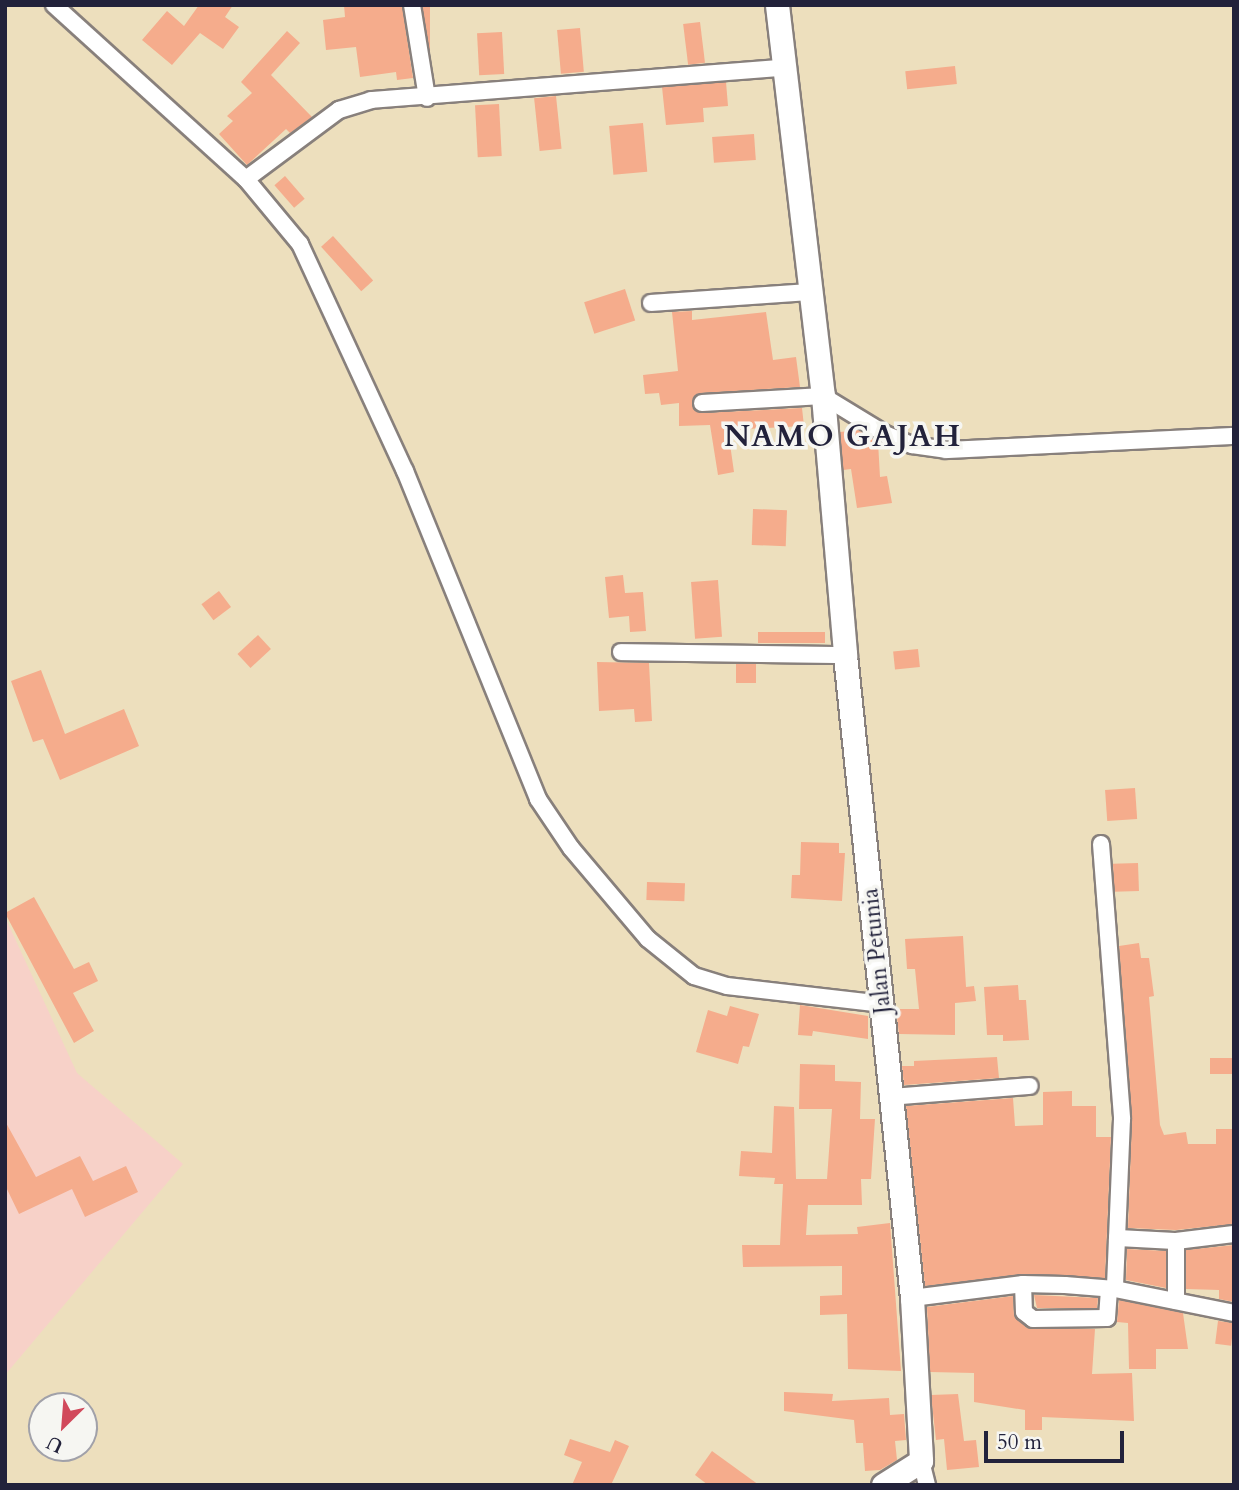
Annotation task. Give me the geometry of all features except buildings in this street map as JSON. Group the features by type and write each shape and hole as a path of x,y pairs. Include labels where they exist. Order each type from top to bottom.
{"street":[{"path":"54,5 246,178 300,244 405,471 538,799 571,848 648,939 694,976 727,986 883,1004"},
{"path":"412,5 426,97"},
{"name":"Jalan Petunia","path":"778,5 787,67 809,292 824,396 845,655 912,1298 921,1461"},
{"path":"246,178 339,110 371,100 787,67"},
{"path":"651,303 809,292"},
{"path":"702,402 824,396 887,435 912,445 946,450 1234,436"},
{"path":"621,652 845,655"},
{"path":"1023,1284 1024,1312 1033,1319 1107,1318 1117,1238 1122,1119 1101,844"},
{"path":"890,1097 1030,1086"},
{"path":"1117,1238 1176,1241 1234,1234"},
{"path":"1176,1241 1176,1301"},
{"path":"912,1298 1023,1284 1112,1289 1234,1313"},
{"path":"883,1485 921,1461 927,1485"}],"shaded area":[{"path":"5,917 77,1073 183,1164 5,1375"}],"district":[{"name":"NAMO GAJAH","path":"843,437"}]}
